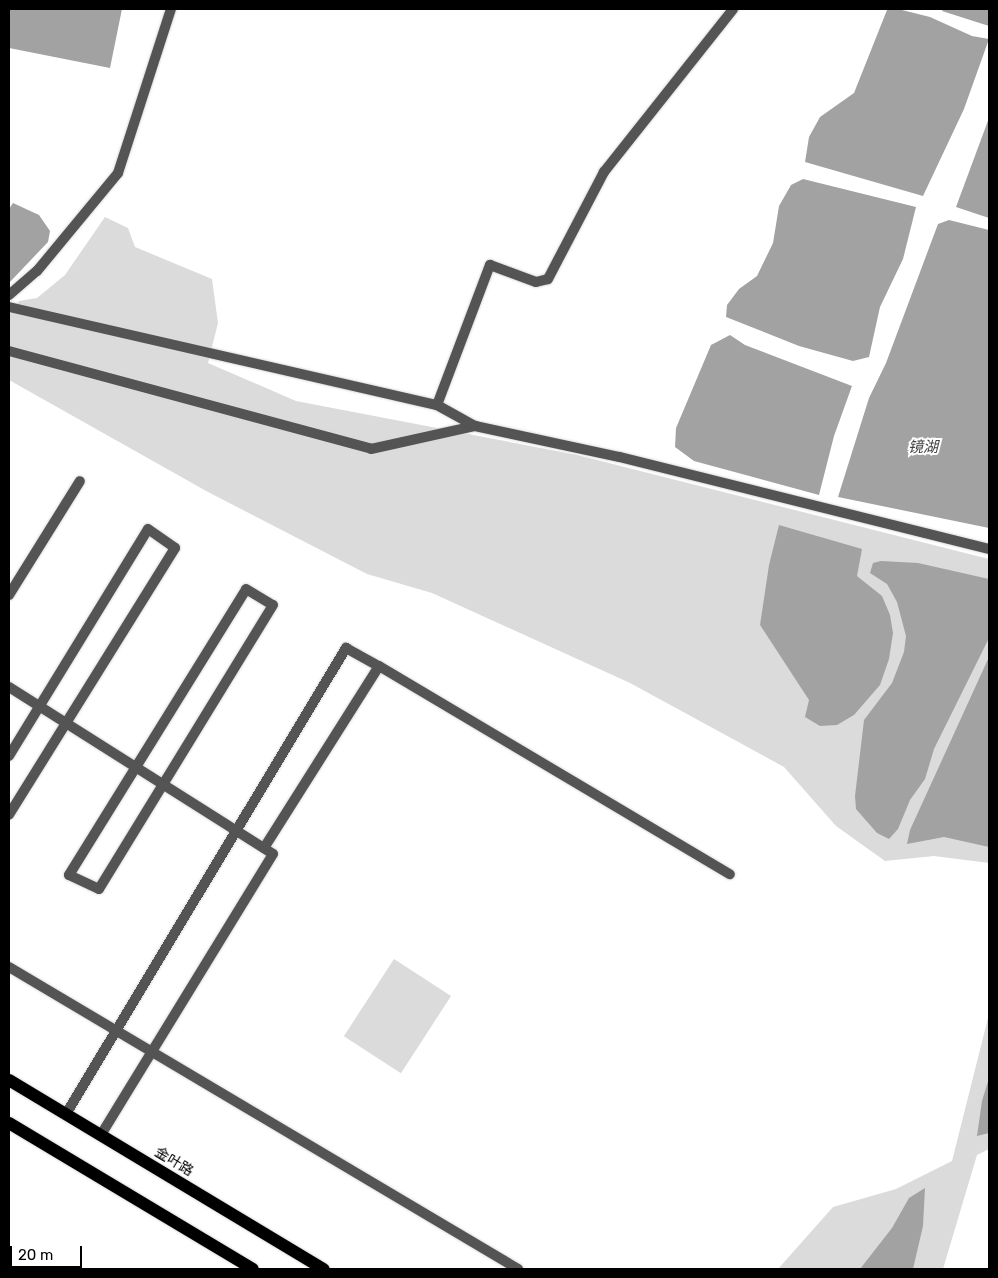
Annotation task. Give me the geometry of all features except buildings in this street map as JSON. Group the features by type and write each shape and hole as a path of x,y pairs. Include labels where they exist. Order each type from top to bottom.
{"main road":[{"name":"金叶路","path":"9,1080 324,1269"},
{"path":"9,1122 253,1269"}],"street":[{"path":"9,295 37,271 118,173 171,9"},
{"path":"437,405 490,265 536,282 548,279 604,172 733,9"},
{"path":"9,307 437,405 475,426 620,457 989,549"},
{"path":"9,351 371,450 475,426"},
{"path":"9,595 80,481"},
{"path":"9,756 148,529 175,548 9,815"},
{"path":"246,589 273,605 163,784 99,889 69,875 246,589"},
{"path":"66,1114 346,648 730,874"},
{"path":"264,848 379,666"},
{"path":"9,688 273,854 101,1135"},
{"path":"9,967 518,1269"}],"shaded area":[{"path":"105,217 128,228 135,247 212,279 218,323 208,363 296,401 577,455 989,559 989,863 934,856 885,861 836,826 784,767 630,683 432,593 367,574 208,492 9,380 9,315 19,301 37,298 65,275"},
{"path":"394,959 451,996 401,1073 344,1036"},
{"path":"989,1014 989,1149 977,1155 943,1269 778,1269 833,1207 896,1189 952,1161"}],"water":[{"path":"9,9 122,9 110,68 9,48"},
{"path":"943,9 989,9 989,26 942,11"},
{"path":"887,10 902,10 930,17 972,36 989,39 964,109 923,196 805,162 809,137 820,117 854,93"},
{"path":"989,118 989,218 956,207"},
{"path":"803,179 916,207 903,259 880,307 869,357 853,361 799,346 726,317 727,305 739,289 757,276 773,243 779,206 791,185"},
{"path":"13,203 39,215 50,231 48,242 9,283 9,209"},
{"name":"镜湖","path":"949,220 989,230 989,528 838,497 869,398 886,363 938,224"},
{"path":"730,335 745,345 852,386 834,436 819,495 694,461 675,447 676,428 711,345"},
{"path":"779,525 862,549 857,576 882,596 890,615 893,633 889,659 880,685 854,715 837,725 820,726 805,717 809,700 760,625 769,565"},
{"path":"881,561 918,563 989,579 989,638 934,749 925,779 910,800 898,829 889,839 877,833 856,809 855,796 864,720 892,683 904,652 906,636 897,602 887,584 870,573 873,563"},
{"path":"989,657 989,847 944,837 907,844 910,830"},
{"path":"989,1078 989,1133 977,1136 982,1101"},
{"path":"925,1188 923,1226 913,1269 860,1269 892,1228 909,1198"}]}
